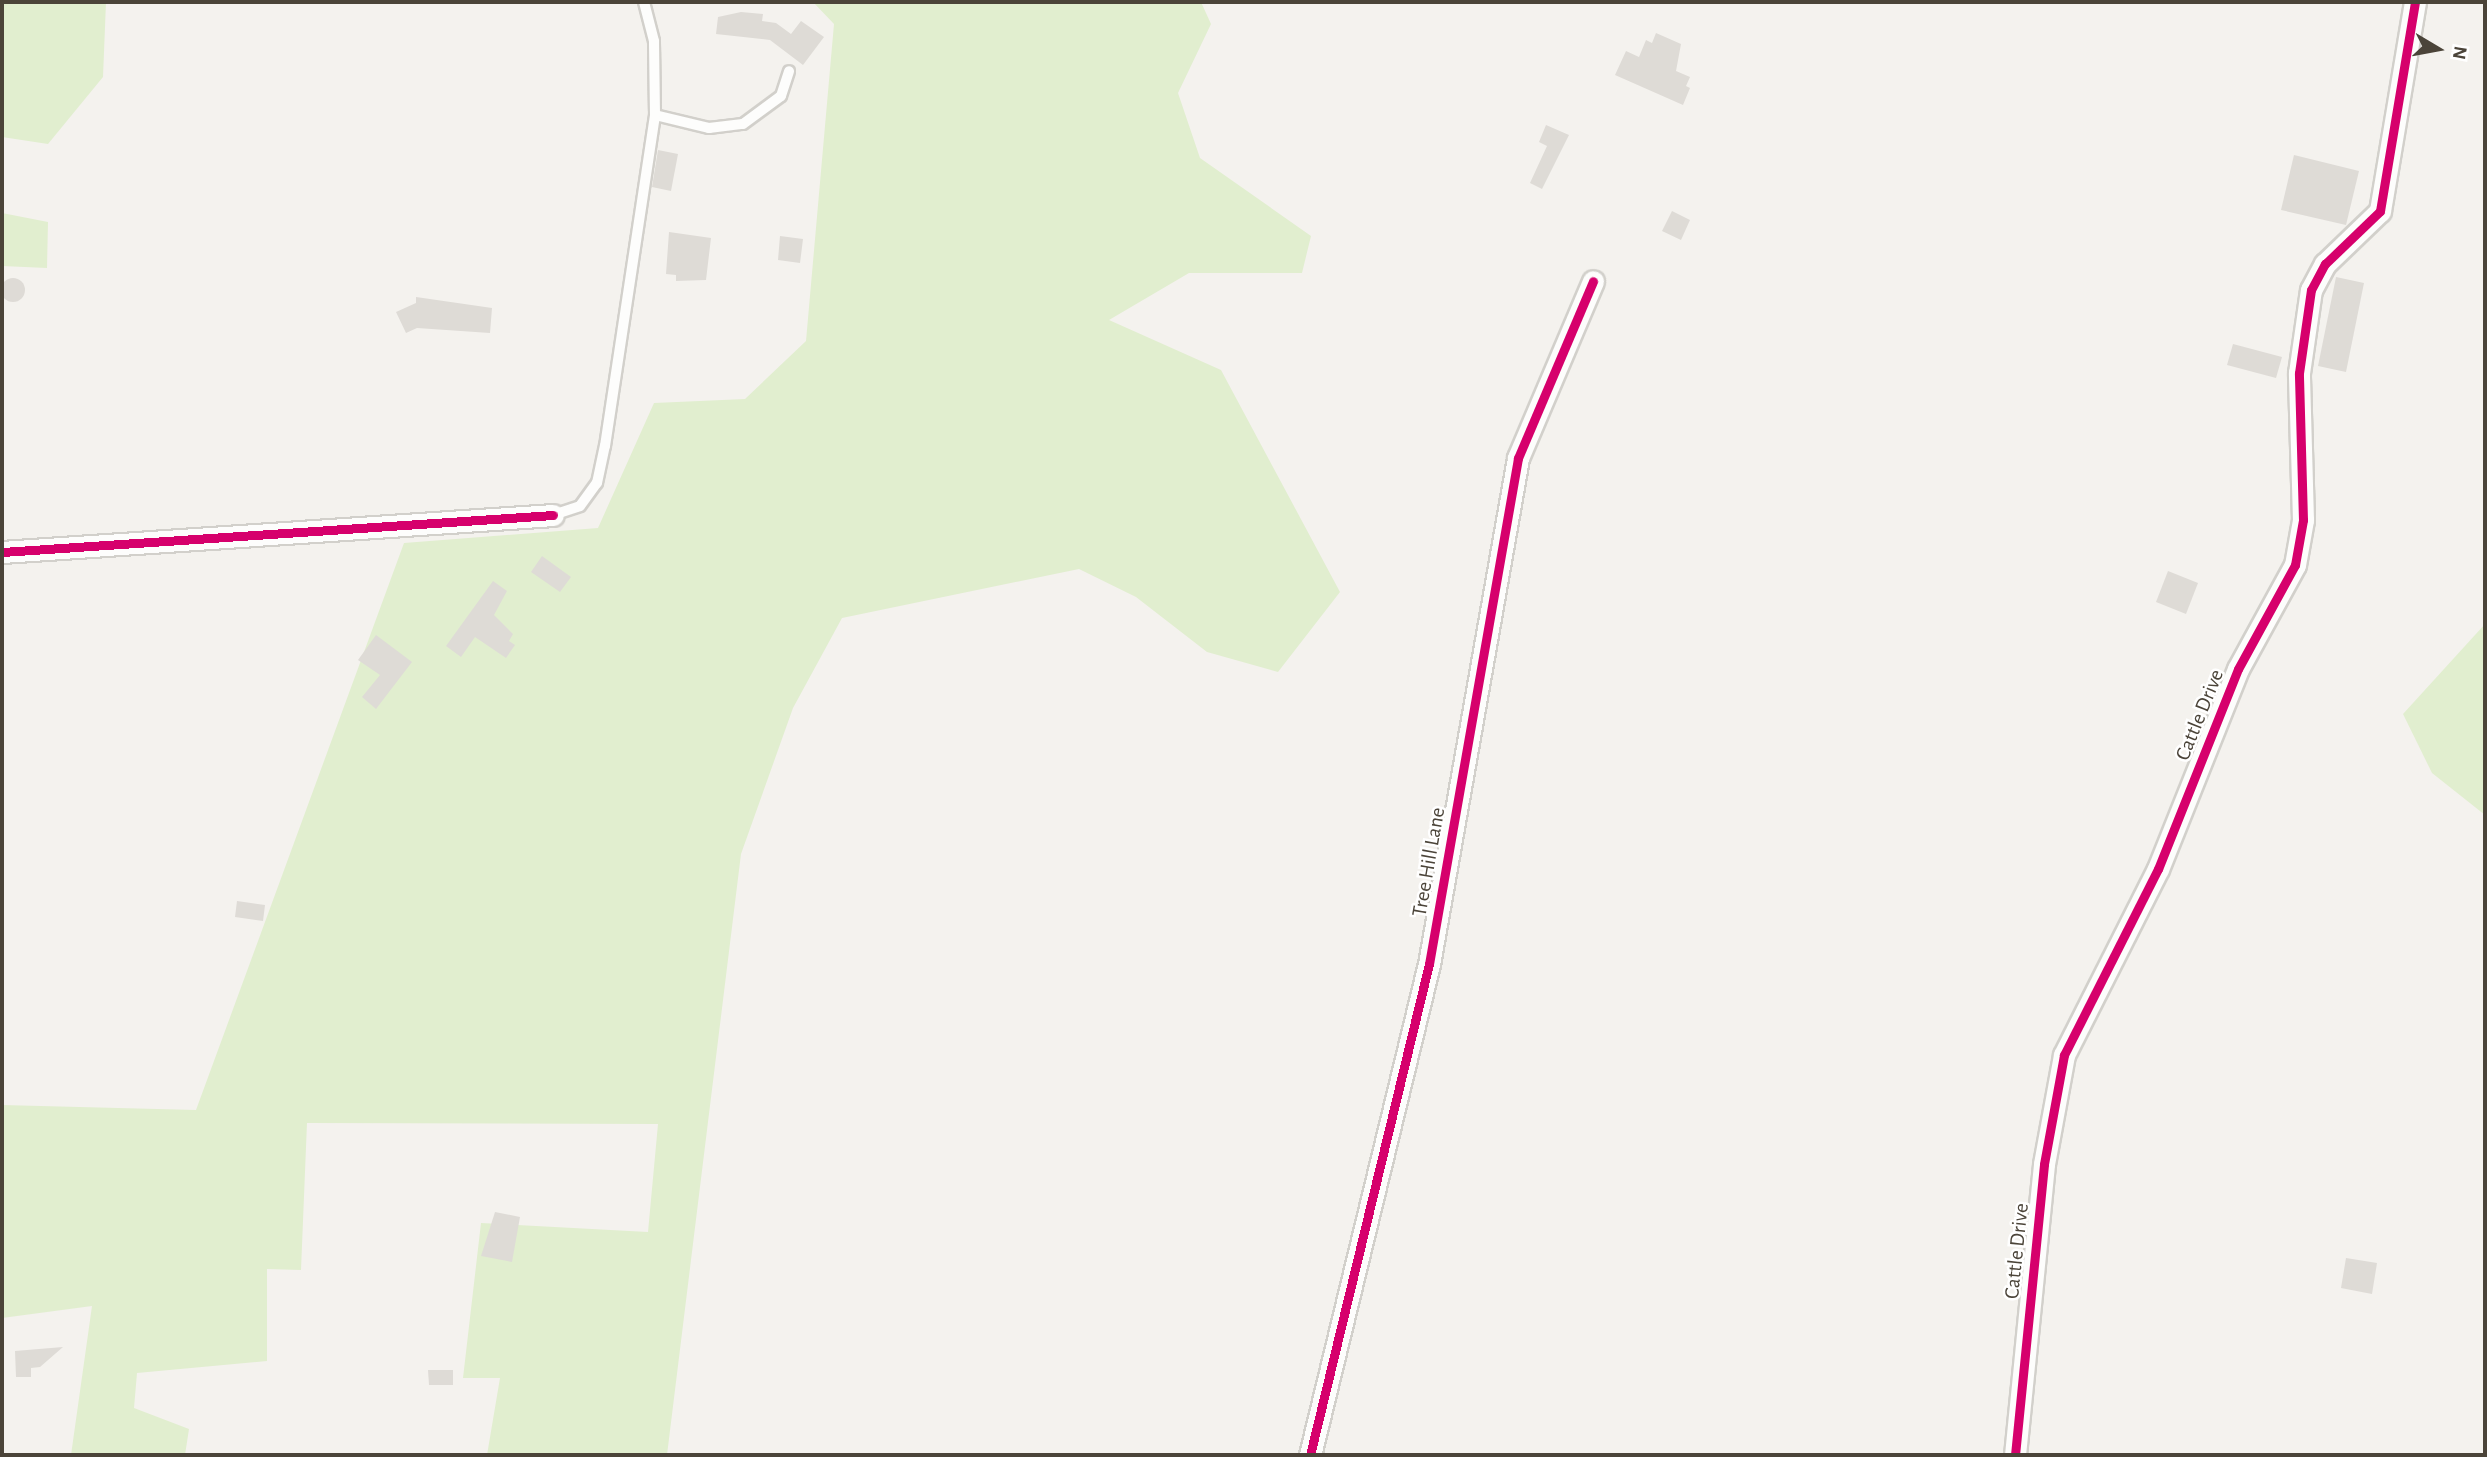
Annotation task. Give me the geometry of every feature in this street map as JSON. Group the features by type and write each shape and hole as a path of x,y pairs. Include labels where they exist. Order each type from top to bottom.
{"street":[{"name":"Cattle Drive","path":"2015,1455 2044,1164 2064,1055 2158,869 2238,669 2295,565 2303,520 2299,373 2311,290 2325,264 2380,211 2415,2"},
{"name":"Tree Hill Lane","path":"1310,1455 1429,964 1518,458 1593,281"},
{"path":"2,552 553,515"}],"lane":[{"path":"553,515 580,506 597,483 655,115 654,41 644,2"},
{"path":"655,115 709,128 743,124 781,96 789,71"}],"green space":[{"path":"2,2 106,2 103,77 48,144 2,137"},
{"path":"813,2 1201,2 1211,24 1178,93 1200,158 1311,236 1302,273 1189,273 1109,320 1221,370 1340,592 1278,672 1207,652 1136,597 1079,569 842,618 793,708 741,854 667,1455 487,1455 500,1378 463,1378 481,1223 648,1232 658,1124 307,1123 301,1270 267,1269 267,1361 137,1373 134,1408 189,1429 185,1455 71,1455 92,1306 2,1318 2,1105 196,1110 404,543 598,528 654,403 745,399 806,341 834,24"},
{"path":"2,213 48,222 47,268 2,266"},
{"path":"2485,624 2485,815 2432,773 2403,714"}],"building":[{"path":"741,12 763,14 762,21 776,23 791,34 801,21 824,37 803,65 770,40 716,34 718,17"},
{"path":"1656,33 1681,44 1676,71 1690,77 1686,86 1690,88 1683,105 1615,75 1626,51 1639,57 1646,40 1652,43"},
{"path":"1546,125 1569,135 1542,189 1530,183 1547,146 1539,142"},
{"path":"658,150 678,154 671,191 652,187"},
{"path":"2294,155 2359,171 2346,225 2281,210"},
{"path":"1672,211 1690,220 1681,240 1662,231"},
{"path":"669,232 711,238 706,280 676,281 676,275 666,274"},
{"path":"780,236 803,239 800,263 778,260"},
{"path":"2336,277 2364,283 2346,372 2318,366"},
{"path":"13,278 22,281 25,290 22,299 13,302 4,299 1,290 4,281"},
{"path":"416,297 492,308 490,333 417,328 406,333 396,312 416,303"},
{"path":"2233,344 2282,357 2276,378 2227,365"},
{"path":"542,556 571,577 560,592 531,572"},
{"path":"2168,571 2198,583 2186,614 2156,602"},
{"path":"493,581 507,591 494,615 513,634 509,641 515,645 506,658 475,637 461,657 446,646"},
{"path":"376,635 412,662 376,709 362,697 380,675 358,660"},
{"path":"237,901 265,905 263,921 235,917"},
{"path":"495,1212 520,1217 512,1262 481,1256"},
{"path":"2346,1258 2377,1263 2372,1294 2341,1288"},
{"path":"63,1347 40,1367 31,1368 31,1377 16,1377 15,1351"},
{"path":"428,1370 453,1370 453,1385 429,1385"}],"cycle path":[{"path":"2015,1455 2044,1164 2064,1055 2158,869 2238,669 2295,565 2303,520 2299,373 2311,290 2325,264 2380,211 2415,2"},
{"path":"1310,1455 1429,964 1518,458 1593,281"},
{"path":"2,552 553,515"}]}
